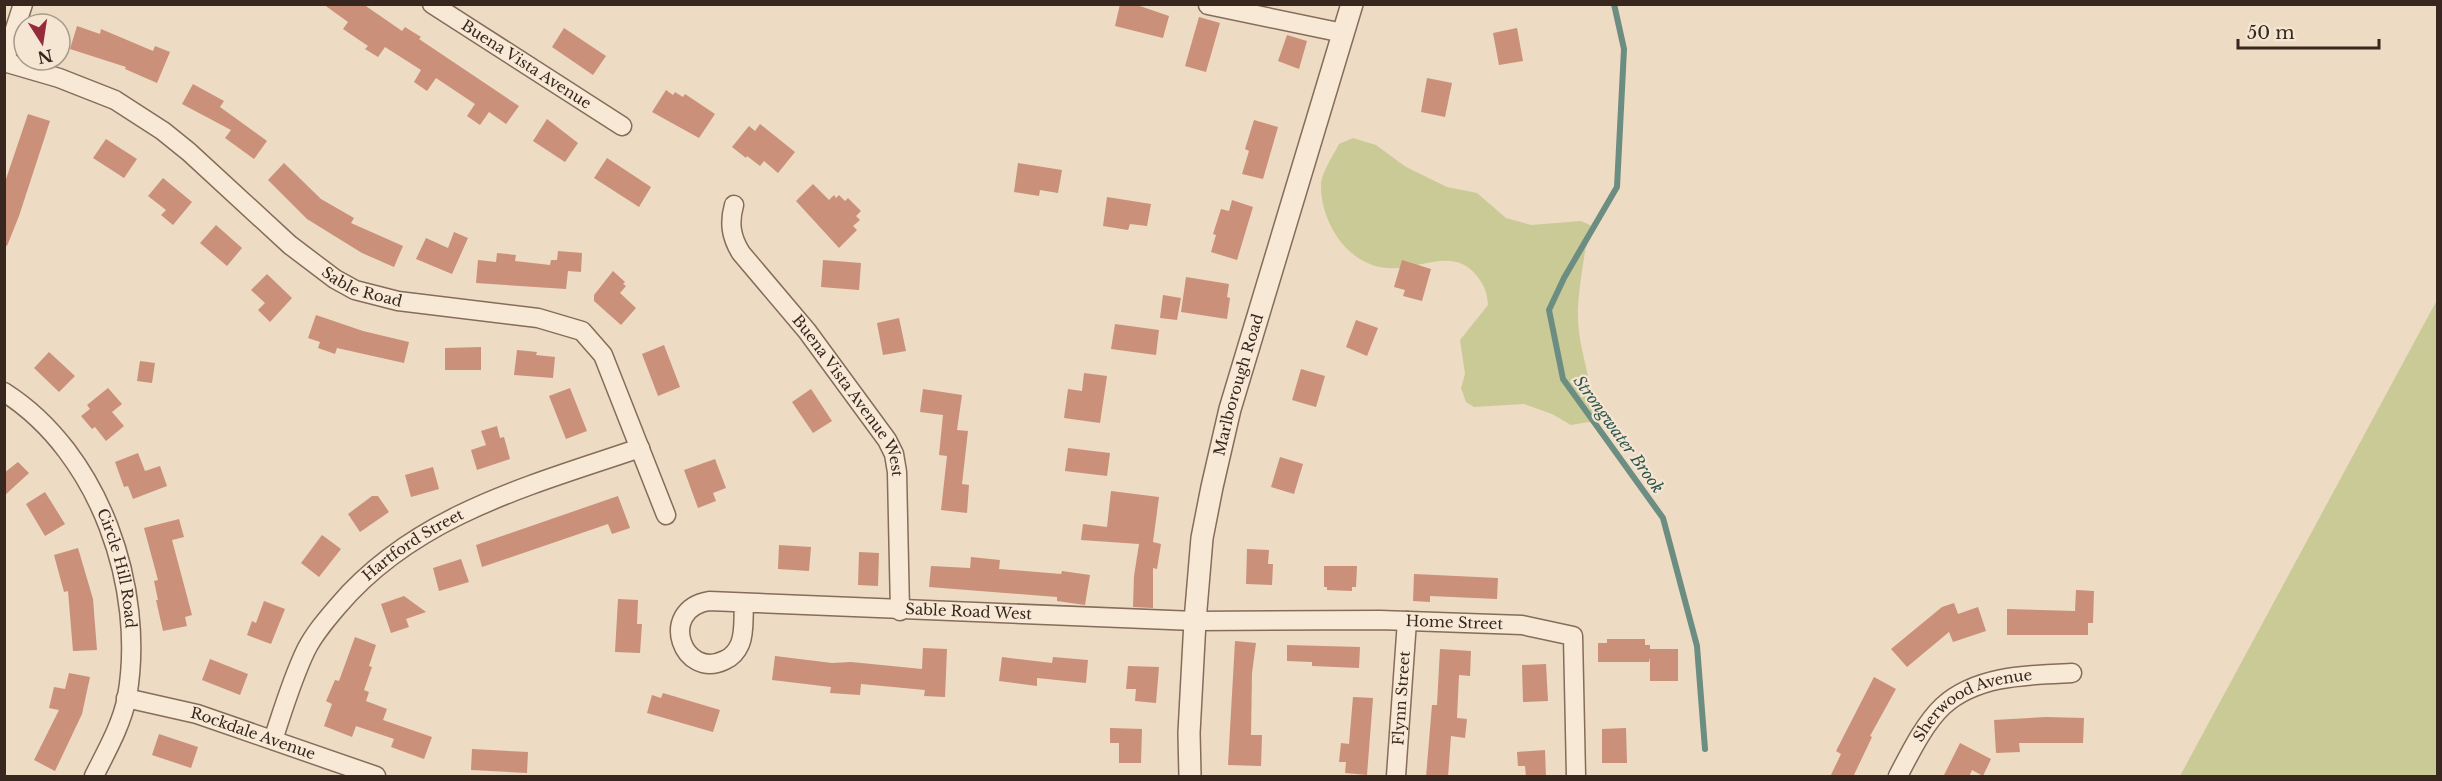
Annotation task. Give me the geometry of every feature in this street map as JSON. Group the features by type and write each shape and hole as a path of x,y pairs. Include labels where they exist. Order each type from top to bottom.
{"street":[{"path":"5,63 23,4"},
{"name":"Buena Vista Avenue","path":"432,4 622,126"},
{"name":"Marlborough Road","path":"1190,777 1189,733 1202,538 1230,409 1352,4"},
{"path":"1208,5 1343,33"},
{"name":"Sable Road","path":"5,63 59,78 115,100 163,131 207,168 290,245 335,279 355,290 398,301 538,318 582,331 603,355 666,515"},
{"name":"Buena Vista Avenue West","path":"735,205 731,228 734,242 741,253 807,331 887,440 894,454 897,472 900,610"},
{"name":"Circle Hill Road","path":"4,392 16,399 68,451 108,522 120,558 127,592 130,630 126,699 94,777"},
{"name":"Hartford Street","path":"273,740 306,650 348,593 373,570 420,536 471,508 516,490 640,448"},
{"name":"Sable Road West","path":"744,603 1195,621"},
{"name":"Home Street","path":"1195,621 1407,621 1522,625 1573,636 1576,777"},
{"name":"Flynn Street","path":"1396,777 1407,621"},
{"name":"Sherwood Avenue","path":"1898,777 1911,753 1943,706 1957,697 1977,686 1999,680 2026,675 2072,673"},
{"name":"Rockdale Avenue","path":"126,699 197,714 376,777"}],"green space":[{"path":"1353,138 1376,145 1406,167 1447,187 1477,193 1506,218 1531,225 1581,221 1590,225 1580,286 1578,322 1592,392 1595,421 1571,425 1552,414 1524,404 1474,407 1466,402 1461,388 1465,374 1460,340 1488,305 1485,290 1477,276 1468,267 1457,262 1446,261 1387,268 1360,259 1339,239 1326,214 1321,186 1325,170 1339,144"},
{"path":"2437,300 2437,776 2180,776"}],"building":[{"path":"323,4 363,4 402,31 405,27 421,37 419,39 519,106 506,124 489,112 480,125 467,116 475,104 436,78 427,91 414,82 421,70 385,47 378,57 365,49 368,46 343,29 348,22"},
{"path":"1120,4 1134,4 1169,16 1163,38 1115,26"},
{"path":"1199,17 1220,23 1206,72 1185,66"},
{"path":"77,26 100,34 101,29 153,51 155,46 170,52 157,83 125,69 126,67 72,50"},
{"path":"564,28 606,56 593,75 552,47"},
{"path":"1517,28 1523,61 1499,65 1493,33"},
{"path":"1287,35 1307,41 1299,69 1278,61"},
{"path":"1427,78 1452,83 1445,117 1421,112"},
{"path":"193,84 224,101 220,107 267,141 254,159 225,138 231,130 182,104"},
{"path":"666,90 673,95 675,92 683,97 685,94 715,114 699,138 652,112"},
{"path":"28,114 50,121 7,246 4,245 4,185"},
{"path":"547,119 578,143 565,162 533,141"},
{"path":"1254,120 1278,127 1263,179 1242,174 1249,151 1245,149"},
{"path":"760,124 795,152 778,173 764,161 760,166 732,147 749,126 755,131"},
{"path":"106,139 137,159 124,178 93,158"},
{"path":"607,158 651,187 639,207 594,178"},
{"path":"284,163 321,199 354,218 351,223 403,246 394,267 362,253 307,219 268,180"},
{"path":"1018,163 1062,170 1058,193 1040,190 1039,196 1014,192"},
{"path":"163,178 192,202 173,225 161,215 166,210 148,196"},
{"path":"813,184 829,200 834,195 836,198 839,195 845,201 848,198 861,211 856,216 860,220 853,226 857,230 839,248 796,201"},
{"path":"1107,197 1151,204 1147,226 1130,224 1128,230 1103,226"},
{"path":"1232,200 1253,207 1237,260 1211,252 1216,235 1213,234 1221,209 1229,211"},
{"path":"216,225 242,248 227,266 200,243"},
{"path":"454,232 468,238 452,274 416,259 426,238 448,248"},
{"path":"558,251 582,253 581,272 568,271 566,289 476,283 478,260 496,262 497,253 516,255 515,261 550,265 551,260 557,260"},
{"path":"823,260 861,263 859,290 821,287"},
{"path":"1402,260 1431,269 1422,301 1403,296 1405,290 1394,287"},
{"path":"613,271 625,282 623,284 626,286 620,293 636,308 621,325 594,301 594,295"},
{"path":"267,274 292,298 270,322 258,310 265,303 251,290"},
{"path":"1186,277 1229,284 1227,319 1181,312"},
{"path":"1163,295 1181,298 1177,320 1160,318"},
{"path":"316,315 363,331 409,342 404,363 337,348 335,354 318,348 320,342 308,338"},
{"path":"899,318 906,351 883,355 877,323"},
{"path":"1356,320 1378,328 1367,356 1346,347"},
{"path":"1115,324 1159,330 1156,355 1111,349"},
{"path":"664,345 680,387 658,396 642,354"},
{"path":"481,347 481,370 445,370 445,348"},
{"path":"517,350 555,357 553,378 514,375"},
{"path":"49,352 75,376 59,392 34,368"},
{"path":"140,361 155,363 152,383 137,381"},
{"path":"1301,369 1325,376 1316,407 1292,400"},
{"path":"1084,373 1107,376 1100,423 1064,418 1068,389 1082,391"},
{"path":"108,388 122,404 112,412 124,426 106,441 95,427 92,429 81,416 90,409 87,405"},
{"path":"570,388 587,431 566,439 549,396"},
{"path":"811,389 832,421 813,433 792,402"},
{"path":"923,389 962,395 957,430 968,431 962,484 969,485 967,513 941,510 947,456 939,455 943,415 920,412"},
{"path":"497,426 500,438 504,437 510,459 477,470 471,450 486,445 481,431"},
{"path":"1068,448 1110,453 1107,476 1065,471"},
{"path":"138,453 145,471 160,466 167,486 133,499 128,486 124,487 115,462"},
{"path":"1280,457 1303,464 1294,494 1271,487"},
{"path":"715,459 726,488 713,493 716,501 698,508 684,470"},
{"path":"18,462 29,473 4,496 4,473"},
{"path":"433,467 439,489 411,497 405,475"},
{"path":"1111,491 1159,497 1153,542 1161,544 1157,569 1153,568 1153,608 1133,607 1134,576 1139,544 1081,540 1083,524 1107,527"},
{"path":"45,492 65,524 45,536 26,504"},
{"path":"372,496 378,496 389,512 360,532 348,514"},
{"path":"618,496 630,528 612,534 608,524 482,567 476,545"},
{"path":"179,519 184,537 172,540 192,615 185,617 187,626 163,631 154,581 158,580 144,528"},
{"path":"322,535 341,549 319,577 301,563"},
{"path":"779,545 811,547 809,571 778,569"},
{"path":"78,548 93,599 97,650 73,651 68,591 64,592 54,555"},
{"path":"1247,549 1269,550 1268,564 1273,564 1272,585 1246,584"},
{"path":"859,552 879,553 878,586 858,585"},
{"path":"971,557 1000,560 999,569 1061,574 1062,571 1090,575 1085,605 1057,601 1057,597 929,587 931,566 970,568"},
{"path":"461,559 469,582 439,591 433,568"},
{"path":"1324,566 1357,566 1356,587 1352,587 1352,591 1327,590 1327,587 1324,587"},
{"path":"1414,574 1498,578 1497,599 1430,596 1430,602 1413,601"},
{"path":"2076,590 2094,591 2093,623 2088,623 2088,635 2007,635 2007,609 2075,611"},
{"path":"404,596 426,612 406,619 409,627 391,633 381,604"},
{"path":"618,599 638,600 637,624 642,624 640,653 615,652"},
{"path":"264,601 285,609 271,644 247,635 252,621 256,623"},
{"path":"1954,603 1958,614 1978,607 1986,631 1953,642 1949,632 1907,667 1891,649 1942,607"},
{"path":"355,637 376,645 369,666 372,667 364,690 369,692 366,701 387,709 383,720 432,737 424,759 391,747 394,739 356,726 352,737 324,726 332,704 326,701 335,680 339,681"},
{"path":"1607,639 1645,639 1645,645 1650,645 1650,649 1678,649 1678,681 1650,681 1650,658 1649,662 1598,662 1598,643 1607,643"},
{"path":"1235,641 1256,643 1252,673 1251,735 1262,735 1261,766 1228,765"},
{"path":"1287,645 1360,647 1359,668 1312,666 1312,662 1287,661"},
{"path":"923,648 947,649 945,697 924,696 925,690 861,684 860,695 830,693 831,687 772,680 775,656 832,663 851,662 922,669"},
{"path":"1440,649 1471,651 1470,676 1459,675 1457,718 1467,719 1465,738 1451,736 1448,777 1426,777 1432,705 1437,705"},
{"path":"1002,657 1052,663 1053,657 1088,660 1086,683 1037,678 1037,686 999,681"},
{"path":"210,659 248,674 240,695 202,680"},
{"path":"1546,664 1548,701 1523,702 1522,665"},
{"path":"1128,666 1159,667 1156,703 1135,701 1136,689 1126,689"},
{"path":"69,673 90,677 82,714 55,771 34,760 59,710 49,708 54,687 65,689"},
{"path":"1874,677 1896,689 1870,736 1872,737 1853,777 1830,777 1841,754 1836,751"},
{"path":"663,693 720,710 713,732 647,713 652,695 661,698"},
{"path":"1353,697 1373,698 1367,775 1345,773 1346,762 1339,762 1341,743 1349,744"},
{"path":"2046,717 2084,718 2083,743 2019,743 2020,752 1996,753 1994,720"},
{"path":"1110,728 1142,729 1141,763 1119,763 1119,743 1110,743"},
{"path":"1626,728 1627,763 1602,763 1602,729"},
{"path":"159,734 198,747 191,768 152,755"},
{"path":"1960,743 1991,759 1983,776 1972,770 1969,777 1943,777"},
{"path":"472,749 528,752 527,773 471,770"},
{"path":"1545,750 1546,777 1526,777 1525,766 1518,766 1517,752"}],"waterway":[{"name":"Strongwater Brook","path":"1614,4 1624,49 1617,187 1564,278 1549,310 1563,379 1663,518 1697,646 1705,749"}]}
